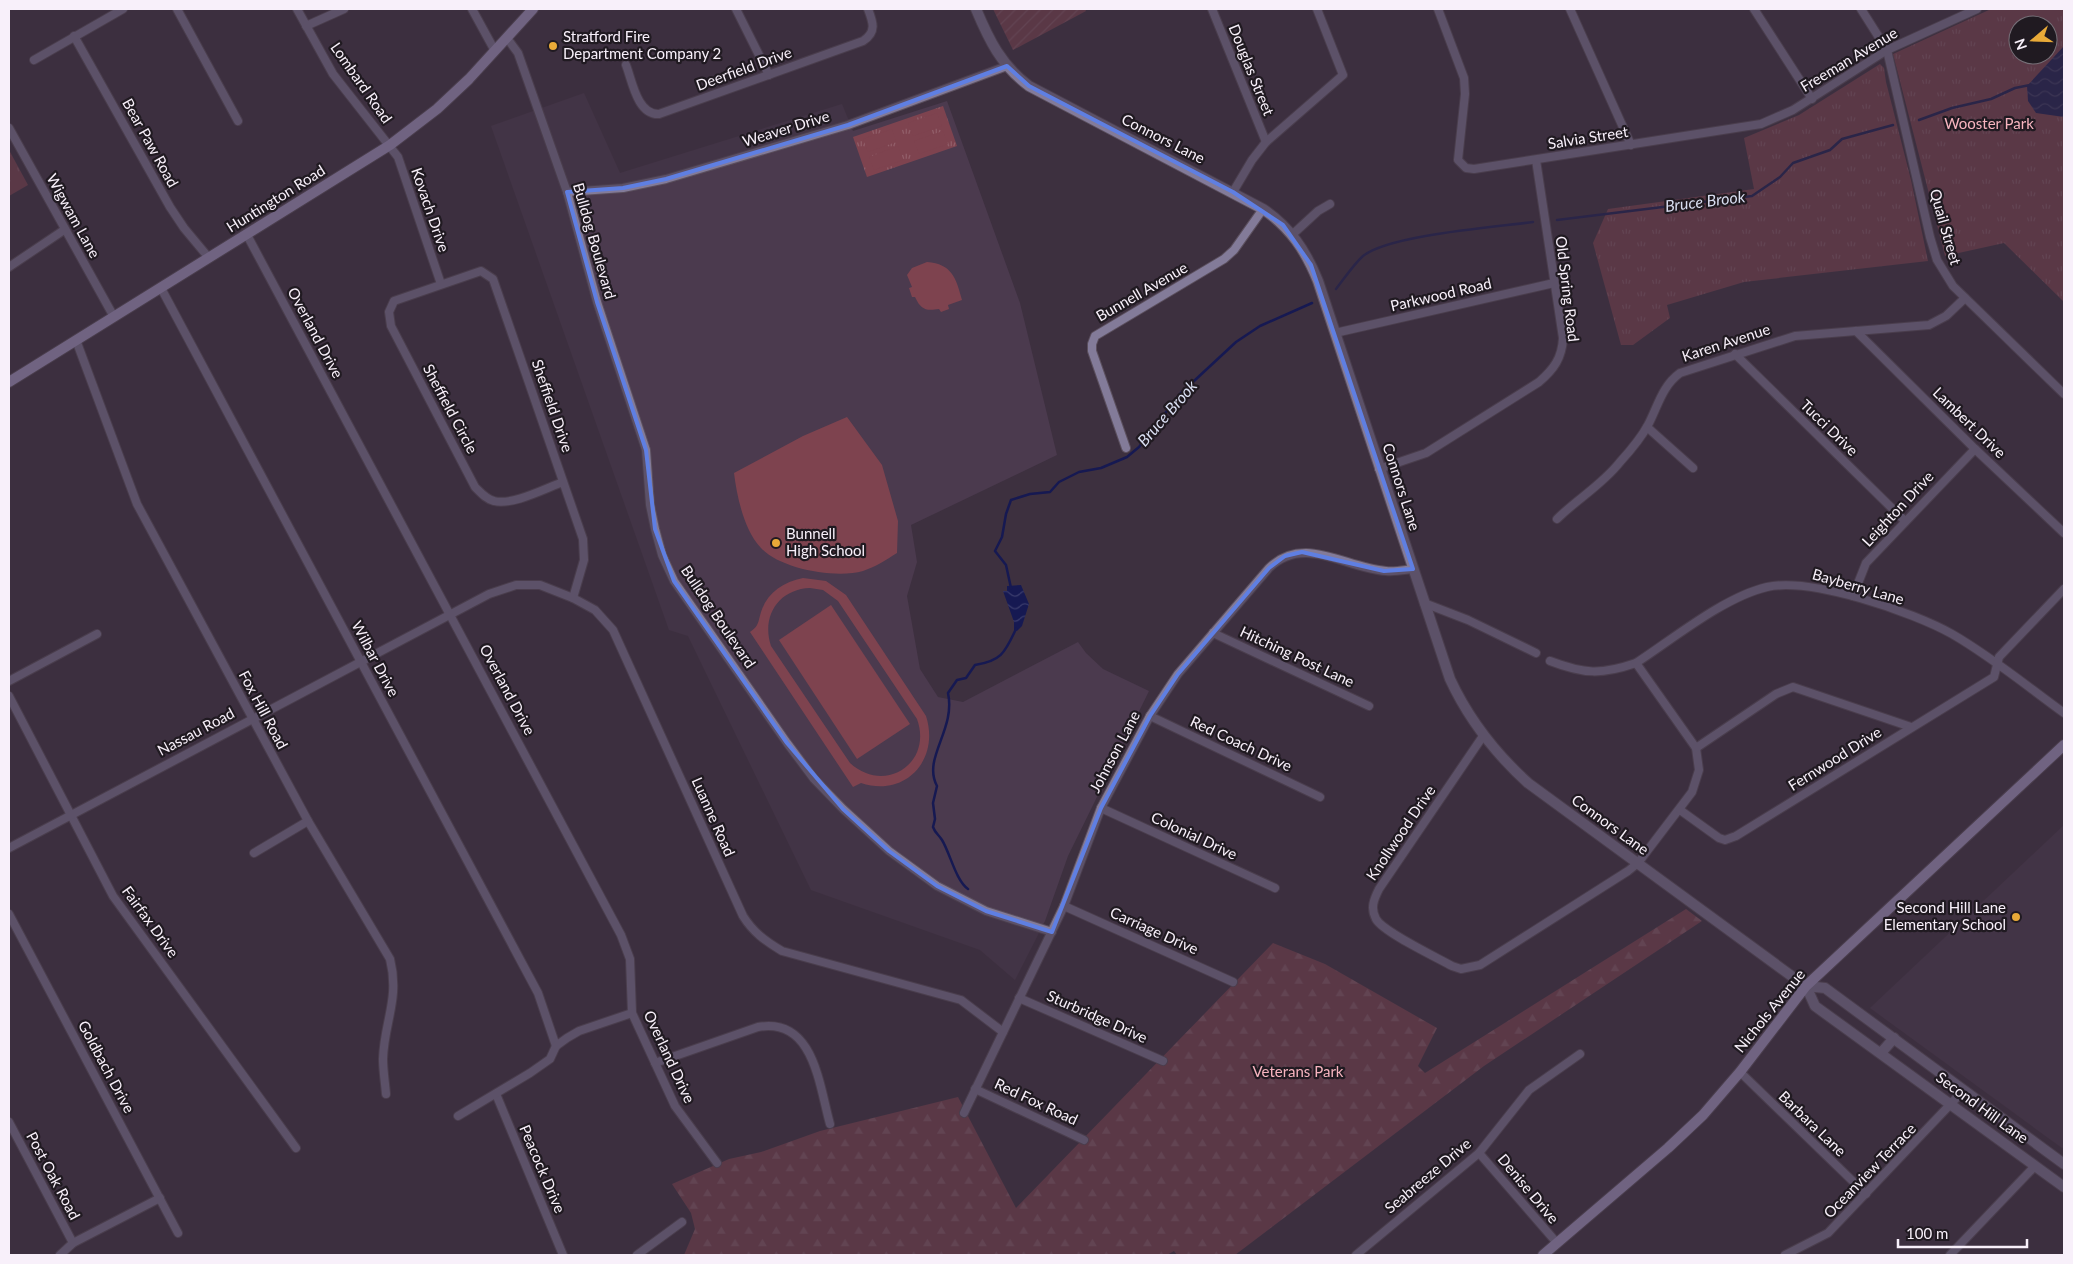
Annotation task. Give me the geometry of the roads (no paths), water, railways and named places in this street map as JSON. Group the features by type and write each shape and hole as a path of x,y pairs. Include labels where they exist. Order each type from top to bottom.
{"main road":[{"name":"Huntington Road","path":"9,382 390,145 437,109 495,51 533,9"},
{"name":"Nichols Avenue","path":"1543,1255 1668,1148 1718,1099 1806,986 2064,745"}],"street":[{"path":"34,60 123,9"},
{"path":"177,9 238,122"},
{"name":"Lombard Road","path":"297,9 333,74 390,145"},
{"path":"306,26 344,9"},
{"path":"472,9 495,51"},
{"path":"736,9 769,75"},
{"name":"Deerfield Drive","path":"626,64 642,107 655,114 769,75 870,37 874,27 868,9"},
{"name":"Connors Lane","path":"976,9 988,38 1007,66 1029,86 1067,108 1233,192 1263,209 1292,234 1311,265 1424,603 1455,688 1483,736 1528,783 1806,986"},
{"name":"Douglas Street","path":"1212,9 1266,142"},
{"path":"1233,192 1252,160 1266,142 1343,75 1317,9"},
{"name":"Salvia Street","path":"1438,9 1464,78 1465,94 1458,154 1462,165 1474,169 1732,130"},
{"path":"1570,9 1631,145"},
{"path":"1754,9 1812,99"},
{"name":"Quail Street","path":"1861,9 1887,50 1937,260 1953,286 2064,394"},
{"name":"Freeman Avenue","path":"1732,130 1761,124 1779,117 1812,99 1887,50 1977,9"},
{"name":"Bear Paw Road","path":"74,36 170,207 184,228 209,258"},
{"name":"Bulldog Boulevard","path":"506,38 518,53 567,192 597,302 646,450 650,505 662,555 679,587 814,779 888,851 937,886 986,911 1052,932"},
{"name":"Weaver Drive","path":"567,192 623,188 666,179 848,125 1007,66"},
{"name":"Wigwam Lane","path":"9,128 114,317"},
{"name":"Kovach Drive","path":"390,145 398,157 441,284"},
{"name":"Old Spring Road","path":"1379,469 1426,453 1539,382 1554,368 1560,358 1563,338 1536,160"},
{"path":"1292,234 1318,210 1330,204"},
{"name":"Bunnell Avenue","path":"1126,448 1092,351 1095,336 1224,259 1234,250 1263,209"},
{"path":"9,267 64,230"},
{"name":"Overland Drive","path":"247,235 627,946 632,1013 675,1106 717,1164"},
{"name":"Sheffield Drive","path":"441,284 481,271 493,279 583,539 584,560 573,598"},
{"name":"Parkwood Road","path":"1334,333 1554,283"},
{"name":"Sheffield Circle","path":"441,284 398,298 392,304 389,316 391,326 475,487 485,497 496,502 514,500 563,482"},
{"name":"Wilbar Drive","path":"161,288 538,993 556,1046"},
{"name":"Karen Avenue","path":"1557,520 1570,506 1597,486 1613,471 1647,427 1672,378 1688,368 1795,336 1929,325 1946,316 1965,298"},
{"name":"Lambert Drive","path":"1856,331 1975,449 2064,533"},
{"name":"Fox Hill Road","path":"76,340 137,504 308,821 390,959 394,975 394,994 383,1058 386,1094"},
{"name":"Tucci Drive","path":"1735,354 1905,521"},
{"path":"1647,427 1693,468"},
{"name":"Leighton Drive","path":"1853,596 1866,563 1975,449"},
{"name":"Johnson Lane","path":"964,1113 1064,906 1101,808 1150,716 1178,674 1268,568 1291,553 1319,554 1384,571 1413,569"},
{"name":"Luanne Road","path":"450,614 494,592 524,584 540,586 573,598 595,610 613,630 742,916 750,928 761,938 782,951 961,1000 1002,1032"},
{"name":"Bayberry Lane","path":"1550,661 1590,673 1621,668 1636,663 1723,606 1758,590 1778,586 1802,585 1853,596 1922,620 1952,634 2064,714"},
{"path":"1997,665 1999,656 2064,589"},
{"path":"1424,603 1468,620 1536,653"},
{"name":"Nassau Road","path":"9,848 450,614"},
{"name":"Hitching Post Lane","path":"1213,633 1369,706"},
{"path":"9,681 97,634"},
{"path":"1636,663 1696,748 1776,694 1793,687 1911,727"},
{"name":"Fernwood Drive","path":"1680,810 1718,838 1730,839 1994,677 1997,665"},
{"name":"Fairfax Drive","path":"9,696 113,896 296,1148"},
{"name":"Red Coach Drive","path":"1150,716 1320,797"},
{"name":"Knollwood Drive","path":"1483,736 1379,889 1373,902 1373,912 1382,926 1452,966 1461,969 1480,965 1638,864 1680,810 1697,780 1696,748"},
{"name":"Colonial Drive","path":"1101,808 1275,888"},
{"path":"254,852 308,821"},
{"name":"Carriage Drive","path":"1064,906 1233,982"},
{"name":"Goldbach Drive","path":"9,914 178,1233"},
{"name":"Second Hill Lane","path":"1806,986 1825,988 2064,1164"},
{"name":"Second Hill Lane","path":"1806,986 1815,1006 2064,1187"},
{"name":"Sturbridge Drive","path":"1019,998 1163,1061"},
{"path":"458,1116 550,1059 556,1046 580,1031 632,1013"},
{"path":"655,1063 758,1027 771,1024 783,1026 794,1032 810,1053 830,1124"},
{"path":"1881,1054 1894,1038"},
{"name":"Seabreeze Drive","path":"1356,1255 1479,1153 1529,1090 1580,1054"},
{"name":"Barbara Lane","path":"1740,1072 1866,1194"},
{"name":"Red Fox Road","path":"975,1089 1084,1140"},
{"name":"Oceanview Terrace","path":"1785,1255 1828,1233 1952,1105 1963,1091"},
{"name":"Peacock Drive","path":"496,1094 563,1255"},
{"name":"Post Oak Road","path":"9,1122 73,1243"},
{"path":"1950,1255 2035,1166 2045,1149"},
{"name":"Denise Drive","path":"1479,1153 1557,1243"},
{"path":"60,1255 73,1243 160,1198"},
{"path":"637,1255 682,1222"}],"water":[{"path":"2064,46 2064,117 2036,113 2028,101 2027,86 2046,65 2058,65 2058,52"},
{"path":"1021,585 1029,604 1022,626 1017,631 1014,630 1014,622 1003,591 1007,591 1007,586"}],"waterway":[{"name":"Bruce Brook","path":"1919,120 1952,108 1991,99 2015,88 2030,85"},
{"name":"Bruce Brook","path":"1557,220 1752,196 1780,177 1793,163 1830,150 1842,139 1893,125"},
{"name":"Bruce Brook","path":"1336,289 1359,260 1376,249 1418,237 1533,222"},
{"name":"Bruce Brook","path":"1011,588 1006,565 995,551 1002,537 1006,514 1011,500 1030,494 1050,492 1059,482 1079,472 1101,468 1127,457 1139,447 1180,394 1236,342 1260,326 1312,303"},
{"name":"Bruce Brook","path":"968,889 960,880 941,838 933,827 935,819 933,803 937,786 933,775 936,754 948,719 948,693 957,680 966,678 975,665 991,661 1002,654 1016,629"}],"place":[{"name":"Stratford Fire Department Company 2","path":"553,46"},
{"name":"Bunnell High School","path":"776,543"},
{"name":"Second Hill Lane Elementary School","path":"2016,917"}],"park label":[{"name":"Wooster Park","path":"1989,124"},
{"name":"Veterans Park","path":"1298,1072"}]}
